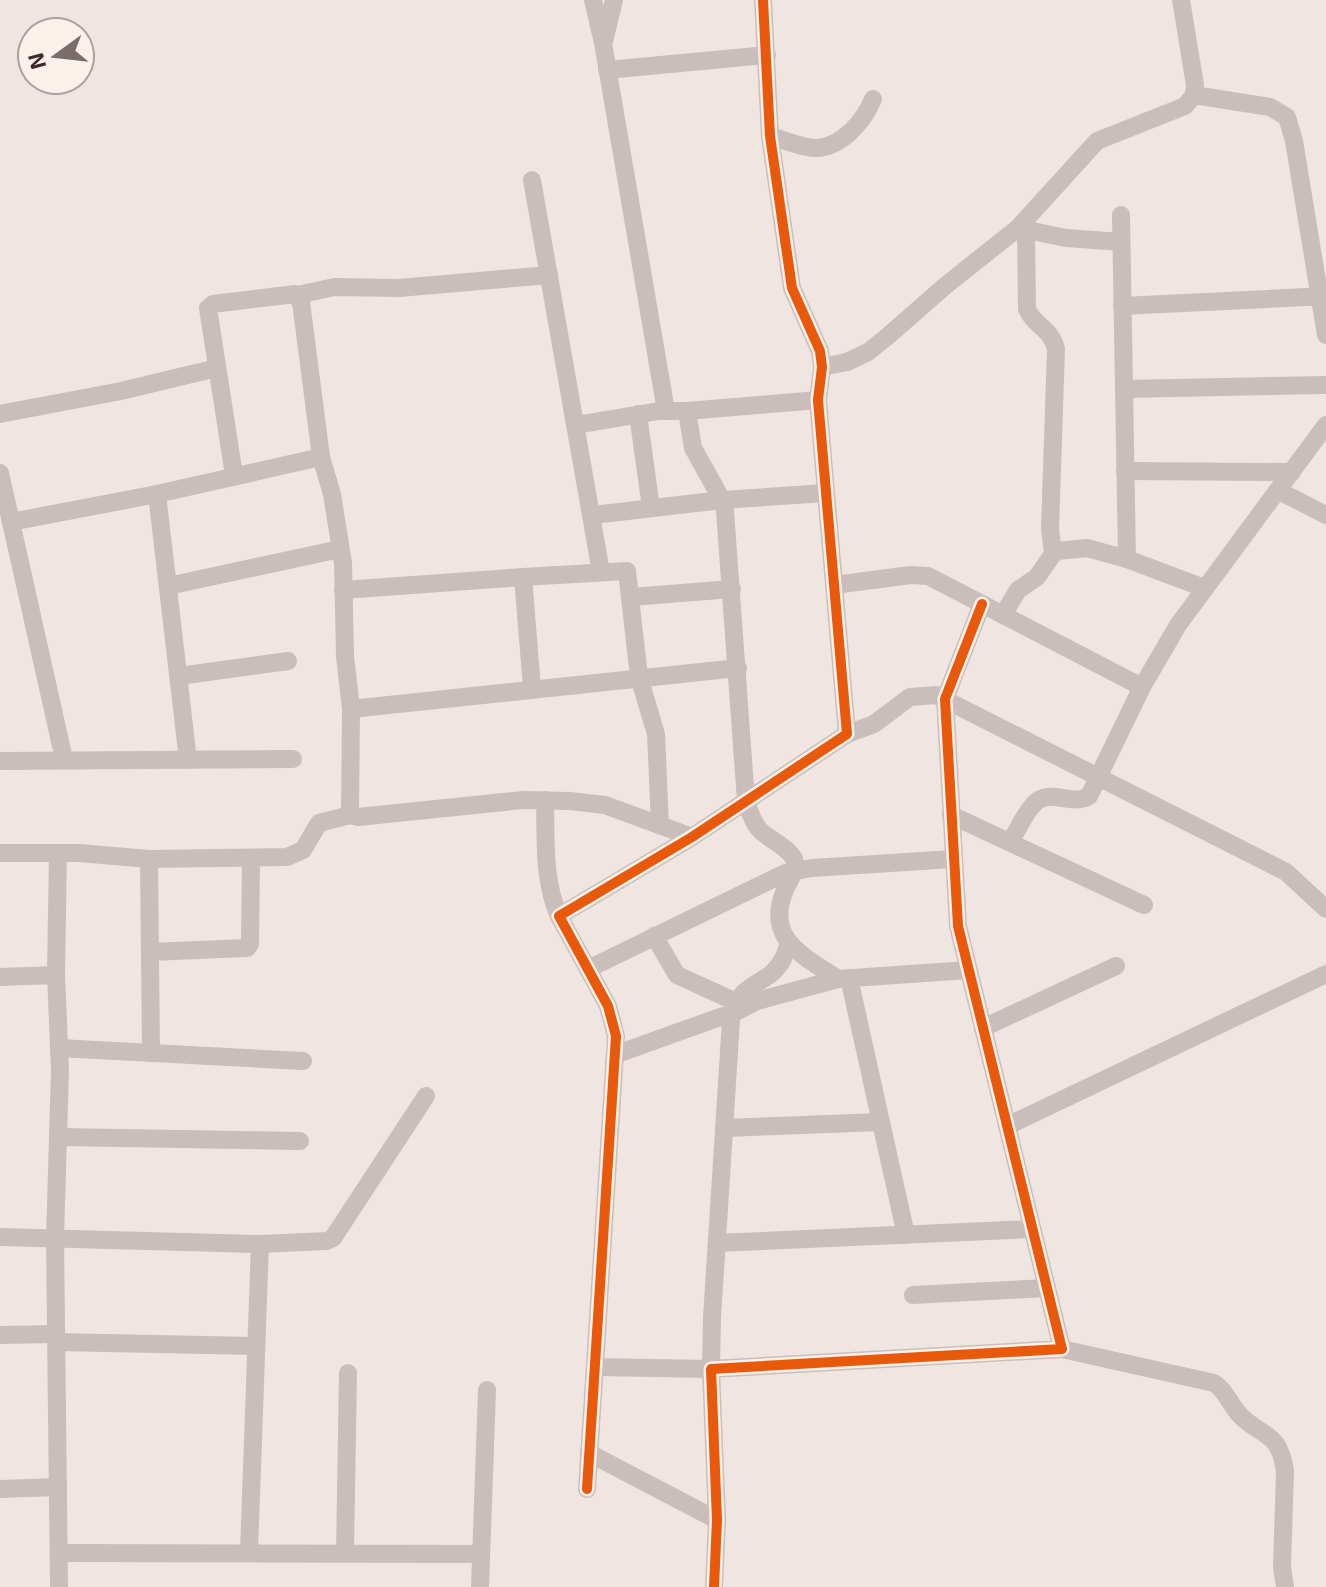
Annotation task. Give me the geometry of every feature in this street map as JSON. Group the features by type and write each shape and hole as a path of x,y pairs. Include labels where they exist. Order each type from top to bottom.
{"street":[{"path":"593,0 666,411"},
{"path":"603,43 614,0"},
{"path":"763,0 770,136 792,288 817,339 822,367 818,400 847,734"},
{"path":"822,367 847,362 868,352 1022,229 1097,141 1185,106 1194,95 1195,85 1181,0"},
{"path":"607,70 767,55"},
{"path":"1194,95 1270,107 1287,117 1323,296 1326,335"},
{"path":"770,136 814,147 826,146 854,128 866,115 873,99"},
{"path":"532,180 601,572"},
{"path":"1121,215 1127,559"},
{"path":"1022,229 1066,238 1121,242"},
{"path":"1003,615 1018,590 1037,577 1053,554 1050,529 1056,349 1049,331 1034,320 1027,309 1022,229"},
{"path":"234,475 208,308 213,304 298,295 334,287 399,288 549,275"},
{"path":"298,295 321,457 332,494 340,549 351,709 350,815"},
{"path":"1122,306 1323,296"},
{"path":"0,414 121,391 217,368"},
{"path":"1124,389 1326,385"},
{"path":"576,425 666,411 818,400"},
{"path":"687,411 693,448 722,500 729,537 746,801 761,831 794,858 794,871 783,894 778,923 789,943 844,978 906,1235"},
{"path":"638,414 651,508"},
{"path":"1010,842 1036,802 1049,796 1078,800 1086,798 1142,687 1178,625 1326,425"},
{"path":"11,522 157,494 321,457"},
{"path":"1125,471 1292,472"},
{"path":"0,473 64,759"},
{"path":"1279,491 1326,515"},
{"path":"593,515 722,500 826,493"},
{"path":"157,494 188,760"},
{"path":"1053,554 1087,548 1127,559 1204,588"},
{"path":"168,586 340,549"},
{"path":"343,590 627,571 639,677 656,734 660,825"},
{"path":"834,585 920,575 1142,687"},
{"path":"523,577 532,688"},
{"path":"631,597 732,589"},
{"path":"982,604 945,699 958,926 1062,1349"},
{"path":"179,676 288,661"},
{"path":"351,709 738,668"},
{"path":"559,916 692,837 847,734 874,724 910,697 927,694 945,699 1286,872 1326,909"},
{"path":"0,761 293,759"},
{"path":"0,853 149,859 296,855 303,850 319,823 350,815 358,817 523,800 605,805 692,837"},
{"path":"545,800 549,882 559,916 608,1006 616,1036 587,1489"},
{"path":"951,815 1144,905"},
{"path":"58,853 56,975 59,1137 55,1238 59,1587"},
{"path":"150,952 247,948 250,944 251,858"},
{"path":"149,859 151,1053"},
{"path":"588,969 771,879 794,871 953,859"},
{"path":"654,936 677,975 733,1009"},
{"path":"714,1587 717,1520 712,1318 733,1009 744,992 778,967 789,943"},
{"path":"983,1028 1116,966"},
{"path":"617,1054 723,1016 733,1009 844,978 968,970"},
{"path":"1007,1126 1326,974"},
{"path":"0,977 56,975"},
{"path":"59,1048 303,1061"},
{"path":"0,1237 260,1244 322,1242 333,1238 426,1096"},
{"path":"725,1128 881,1122"},
{"path":"59,1137 300,1141"},
{"path":"717,1243 1032,1229"},
{"path":"249,1552 260,1244"},
{"path":"913,1295 1047,1288"},
{"path":"0,1335 255,1346"},
{"path":"595,1367 711,1369 1062,1349 1214,1383 1223,1388 1241,1416 1264,1430 1283,1455 1282,1567 1285,1587"},
{"path":"345,1553 348,1373"},
{"path":"480,1587 487,1390"},
{"path":"589,1453 717,1520"},
{"path":"0,1489 58,1487"},
{"path":"60,1553 480,1554"}],"cycle path":[{"path":"587,1489 616,1036 608,1006 559,916 692,837 847,734 818,400 822,367 820,351 792,288 770,136 763,0"},
{"path":"714,1587 717,1520 711,1369 1062,1349 958,926 945,699 982,604"}]}
